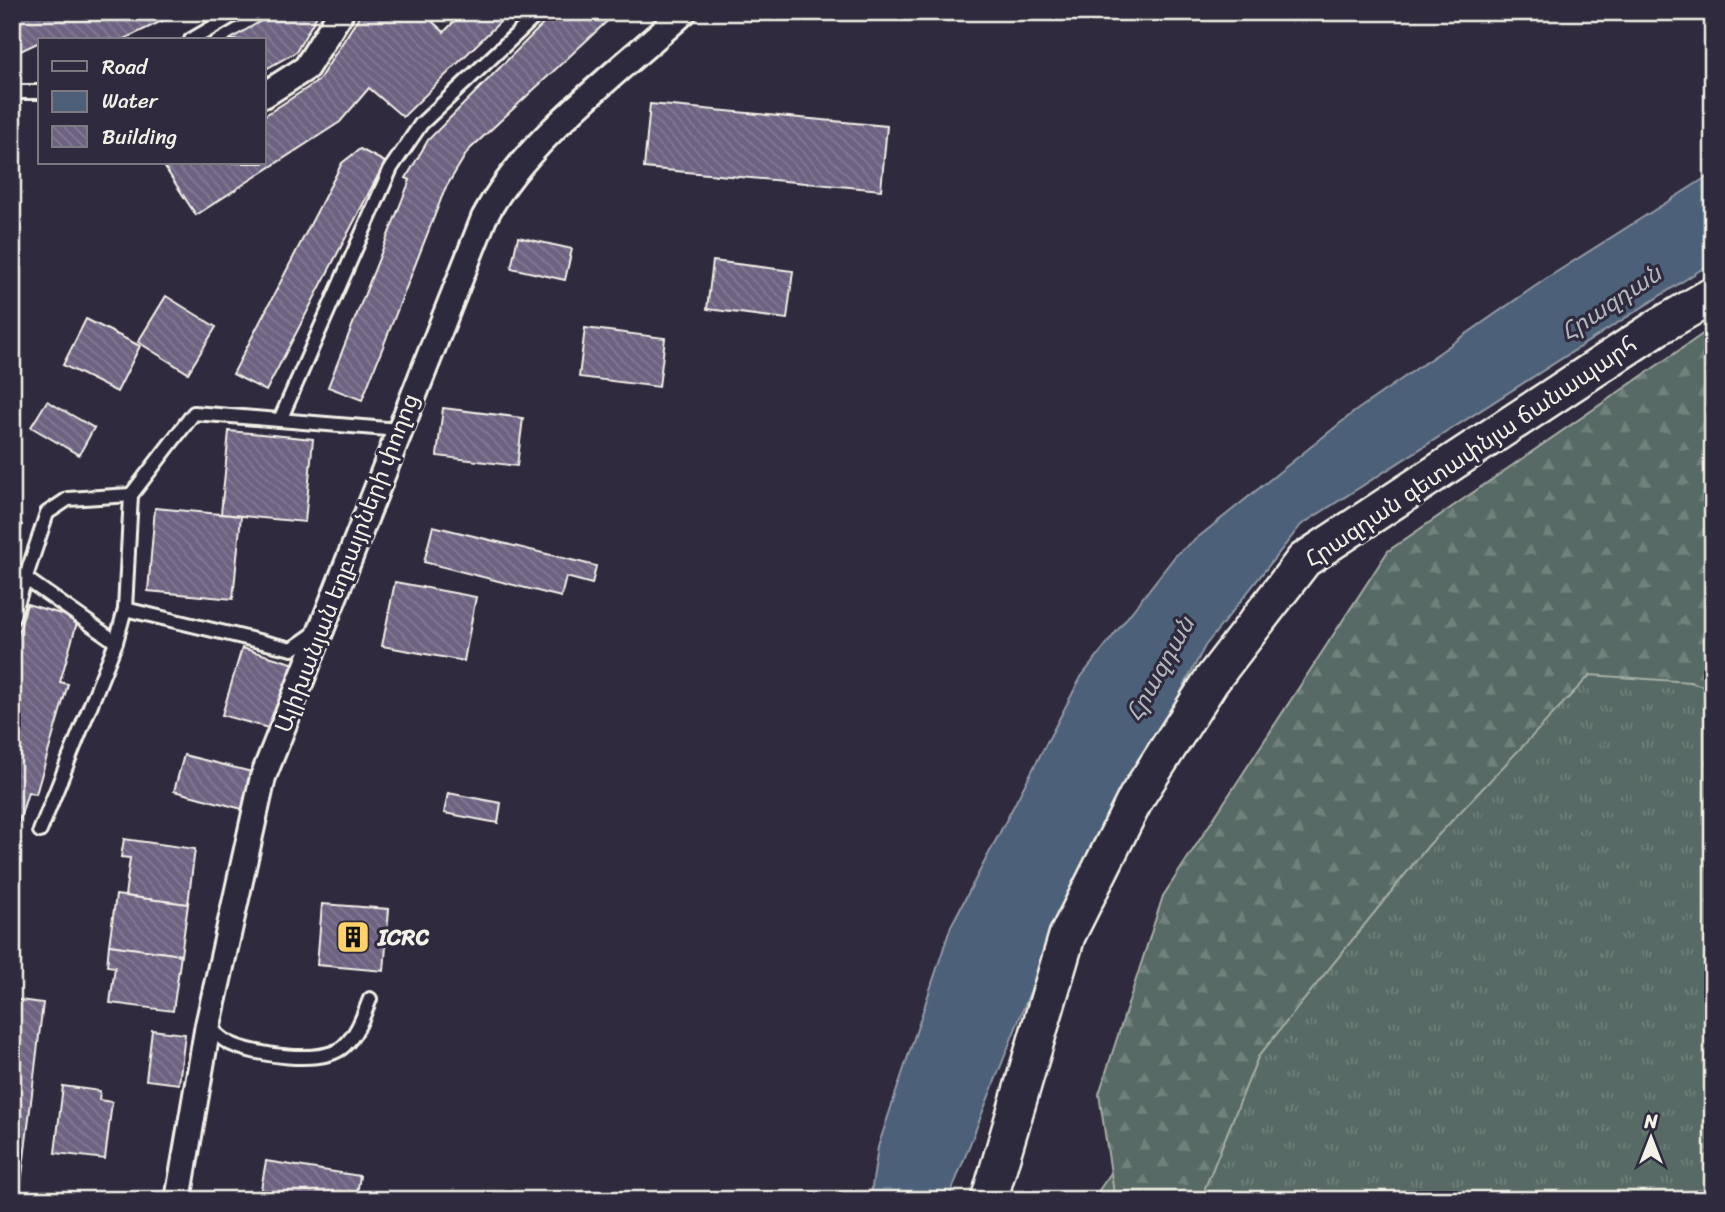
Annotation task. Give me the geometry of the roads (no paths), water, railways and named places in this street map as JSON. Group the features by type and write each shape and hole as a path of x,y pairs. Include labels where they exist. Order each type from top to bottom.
{"street":[{"path":"266,94 306,68 341,12"},
{"name":"Ալիխանյան եղբայրների փողոց","path":"178,1200 208,1025 263,777 318,631 497,194 523,158 684,12"},
{"name":"Հրազդան գետափնյա ճանապարհ","path":"989,1200 1067,936 1143,786 1211,681 1304,560 1658,327 1713,295"}],"lane":[{"path":"194,38 239,12"},
{"path":"280,420 391,168 421,124 540,12"},
{"path":"12,92 38,92"},
{"path":"40,831 116,642 125,609 131,495 194,413 399,430"},
{"path":"12,619 47,513 68,499 131,495"},
{"path":"25,578 116,642"},
{"path":"125,609 292,649 318,631"},
{"path":"208,1025 227,1042 257,1053 315,1057 342,1048 358,1030 370,999"}],"water":[{"name":"Հրազդան","path":"1713,173 1713,262 1301,525 1205,646 1050,941 948,1200 870,1200 878,1147 951,926 1081,677 1176,555 1354,412 1547,278"}],"place":[{"name":"ICRC","path":"353,937"}]}
